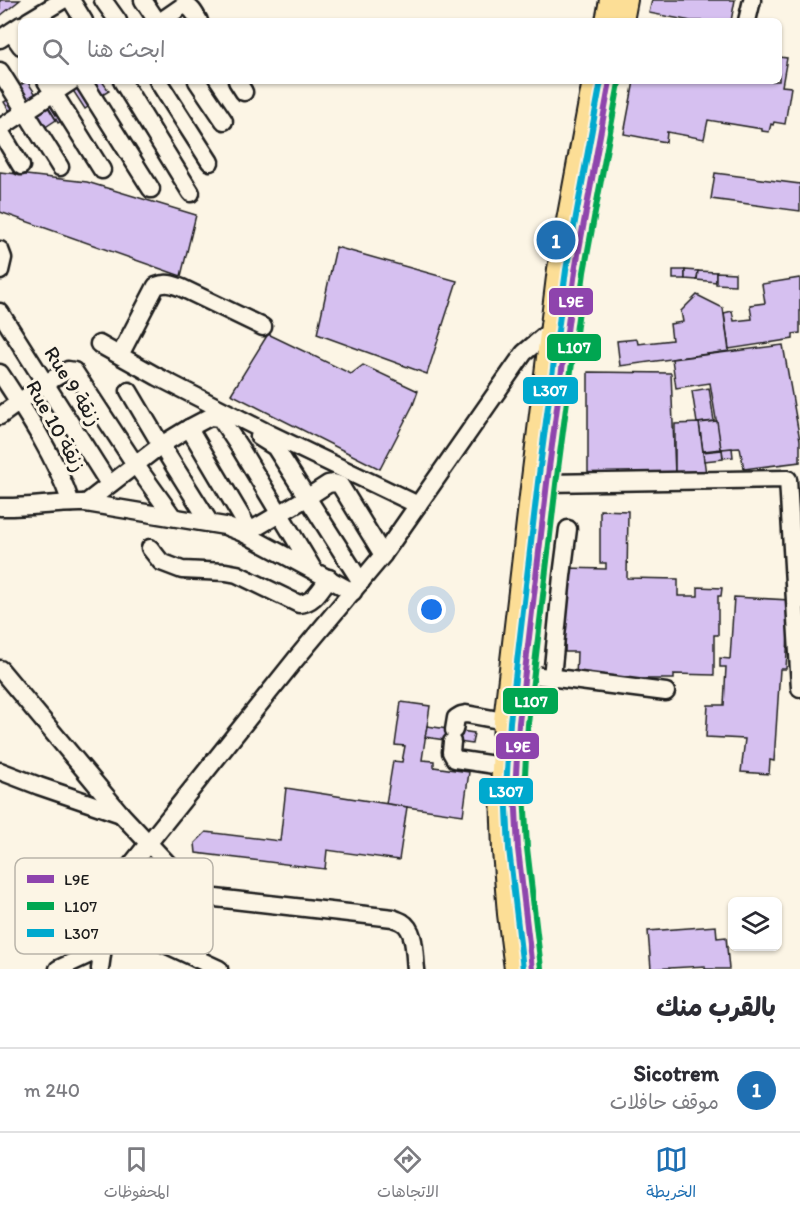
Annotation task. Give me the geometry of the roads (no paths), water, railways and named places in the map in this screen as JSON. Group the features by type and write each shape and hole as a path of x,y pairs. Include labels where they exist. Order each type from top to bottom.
{"main road":[{"path":"607,18 610,0"},
{"path":"624,18 627,0"},
{"path":"532,969 518,849 515,792 519,723 547,483 559,326 558,269 592,84"},
{"path":"515,969 503,851 501,766 504,721 533,467 559,326 575,271 609,84"}],"street":[{"path":"38,18 62,0"},
{"path":"71,0 82,18"},
{"path":"103,0 116,18"},
{"path":"143,0 157,18"},
{"path":"748,18 752,0"},
{"path":"164,18 184,5 196,15"},
{"path":"0,71 60,167"},
{"path":"85,84 151,189"},
{"path":"124,84 191,193"},
{"path":"160,84 210,162"},
{"path":"199,84 224,121"},
{"path":"21,166 0,129 25,111 50,87 102,170"},
{"path":"120,355 156,286 161,284 169,283 182,288 263,327"},
{"name":"Rue 9 زنقة","path":"0,312 109,484"},
{"path":"137,858 295,660 383,555 524,353 559,326"},
{"path":"99,344 270,434 418,505"},
{"path":"0,416 44,384 68,370 74,371 173,517"},
{"name":"Rue 10 زنقة","path":"0,373 79,503"},
{"path":"129,391 210,523"},
{"path":"79,503 189,428 210,417 220,418 275,447 308,497 357,587"},
{"path":"220,418 314,569"},
{"path":"189,428 247,532"},
{"path":"547,483 794,477 800,688"},
{"path":"247,532 328,484 340,484 383,555"},
{"path":"0,507 17,508 79,503 225,526 247,532 329,578 357,587"},
{"path":"552,677 568,529"},
{"path":"150,548 161,562 182,570 237,574 298,604 312,600 329,578"},
{"path":"0,669 121,814 164,858"},
{"path":"525,674 666,692"},
{"path":"501,766 455,759 451,752 456,718 461,715 504,721"},
{"path":"0,771 121,814"},
{"path":"213,898 393,918 402,921 408,927 412,938 416,969"},
{"path":"58,969 90,954"},
{"path":"100,969 102,954"},
{"path":"187,954 219,969"},
{"path":"198,954 198,959"}],"place":[{"name":"Sicotrem","path":"556,240"}]}
